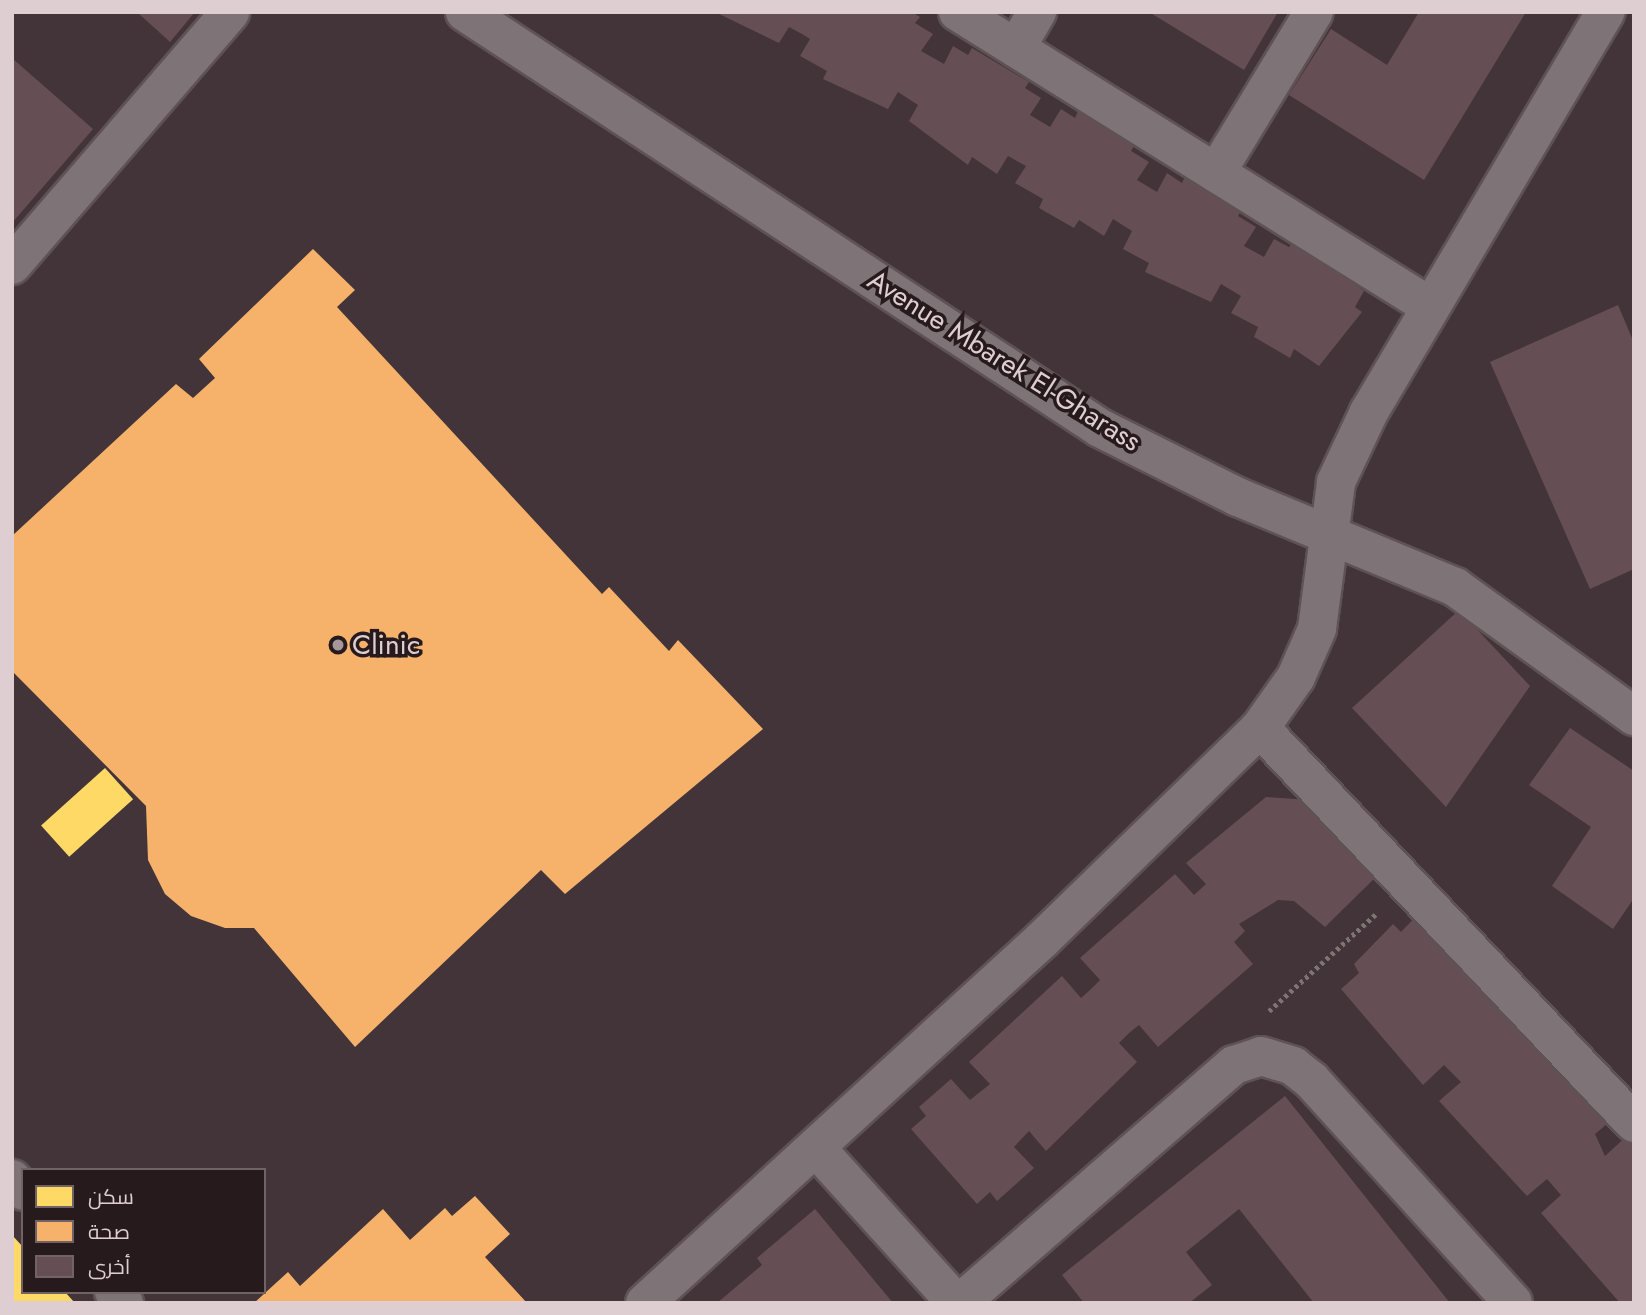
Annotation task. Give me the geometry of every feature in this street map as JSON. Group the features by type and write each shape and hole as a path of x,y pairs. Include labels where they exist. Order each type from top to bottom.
{"street":[{"path":"12,265 230,12"},
{"name":"Avenue Mbarek El-Gharass","path":"465,12 1100,428 1238,498 1326,530 1455,587 1634,716"},
{"path":"958,12 1431,307"},
{"path":"1016,48 1037,12"},
{"path":"1216,173 1314,12"},
{"path":"645,1303 817,1149 1260,728 1296,677 1317,629 1326,530 1341,470 1431,307 1606,12"},
{"path":"1260,728 1634,1123"},
{"path":"817,1149 958,1303 1234,1065 1261,1056 1293,1066 1312,1081 1513,1303"}],"path":[{"path":"1261,1056 1259,1020 1408,885"}],"building: سكن":[{"path":"105,768 133,799 69,857 41,826"},
{"path":"12,1235 21,1245 21,1294 67,1294 75,1303 12,1303"}],"building: صحة":[{"name":"Clinic","path":"313,249 355,290 337,307 602,594 609,587 669,651 678,640 763,729 565,894 541,870 355,1047 254,928 225,928 191,916 165,894 148,860 146,806 12,671 12,536 176,384 193,398 215,378 199,359"},
{"path":"475,1196 510,1234 485,1257 527,1303 254,1303 288,1272 300,1286 383,1209 410,1240 445,1208 452,1216"}],"building: أخرى":[{"path":"137,12 195,12 170,42"},
{"path":"715,12 912,12 920,17 915,23 933,34 921,51 944,64 953,46 968,55 972,48 1029,82 1025,88 1041,98 1030,115 1050,127 1061,109 1075,118 1078,111 1135,144 1131,151 1149,162 1137,180 1157,192 1167,173 1182,183 1185,176 1242,209 1238,216 1256,227 1244,246 1264,257 1274,239 1289,247 1294,241 1351,274 1347,279 1364,291 1355,307 1362,312 1319,366 1294,349 1290,358 1254,337 1258,327 1231,313 1241,296 1221,284 1211,302 1145,272 1149,263 1123,249 1132,231 1113,219 1104,236 1079,220 1074,228 1039,208 1043,199 1015,183 1026,166 1008,156 997,174 972,157 968,165 909,121 918,105 898,92 888,109 823,79 827,71 800,56 810,39 802,34 789,27 779,43"},
{"path":"1149,12 1278,12 1244,70"},
{"path":"1419,12 1526,12 1424,180 1289,95 1331,29 1387,65"},
{"path":"12,58 93,129 12,223"},
{"path":"1618,305 1634,343 1634,569 1590,589 1490,362"},
{"path":"1459,610 1530,686 1446,807 1352,708"},
{"path":"1570,728 1634,771 1634,898 1613,929 1552,886 1591,827 1529,785"},
{"path":"1266,797 1309,800 1381,872 1325,927 1294,901 1278,900 1239,924 1245,931 1234,942 1253,964 1158,1047 1139,1025 1129,1033 1119,1043 1137,1062 1046,1151 1029,1131 1014,1147 1034,1168 997,1201 990,1192 977,1204 911,1129 926,1116 919,1107 951,1079 970,1100 990,1084 969,1062 1062,976 1081,998 1090,990 1100,980 1080,958 1175,874 1194,895 1206,884 1186,863"},
{"path":"1422,910 1613,1119 1595,1134 1605,1156 1628,1135 1634,1141 1634,1303 1620,1303 1541,1213 1561,1195 1547,1179 1527,1196 1439,1101 1461,1082 1444,1065 1423,1085 1341,989 1359,973 1354,964 1393,924 1401,932"},
{"path":"1285,1096 1450,1303 1314,1303 1239,1209 1186,1252 1212,1285 1189,1303 1084,1303 1062,1275"},
{"path":"815,1209 893,1303 717,1303 762,1265 757,1258"}],"place":[{"name":"Clinic","path":"338,645"}]}
